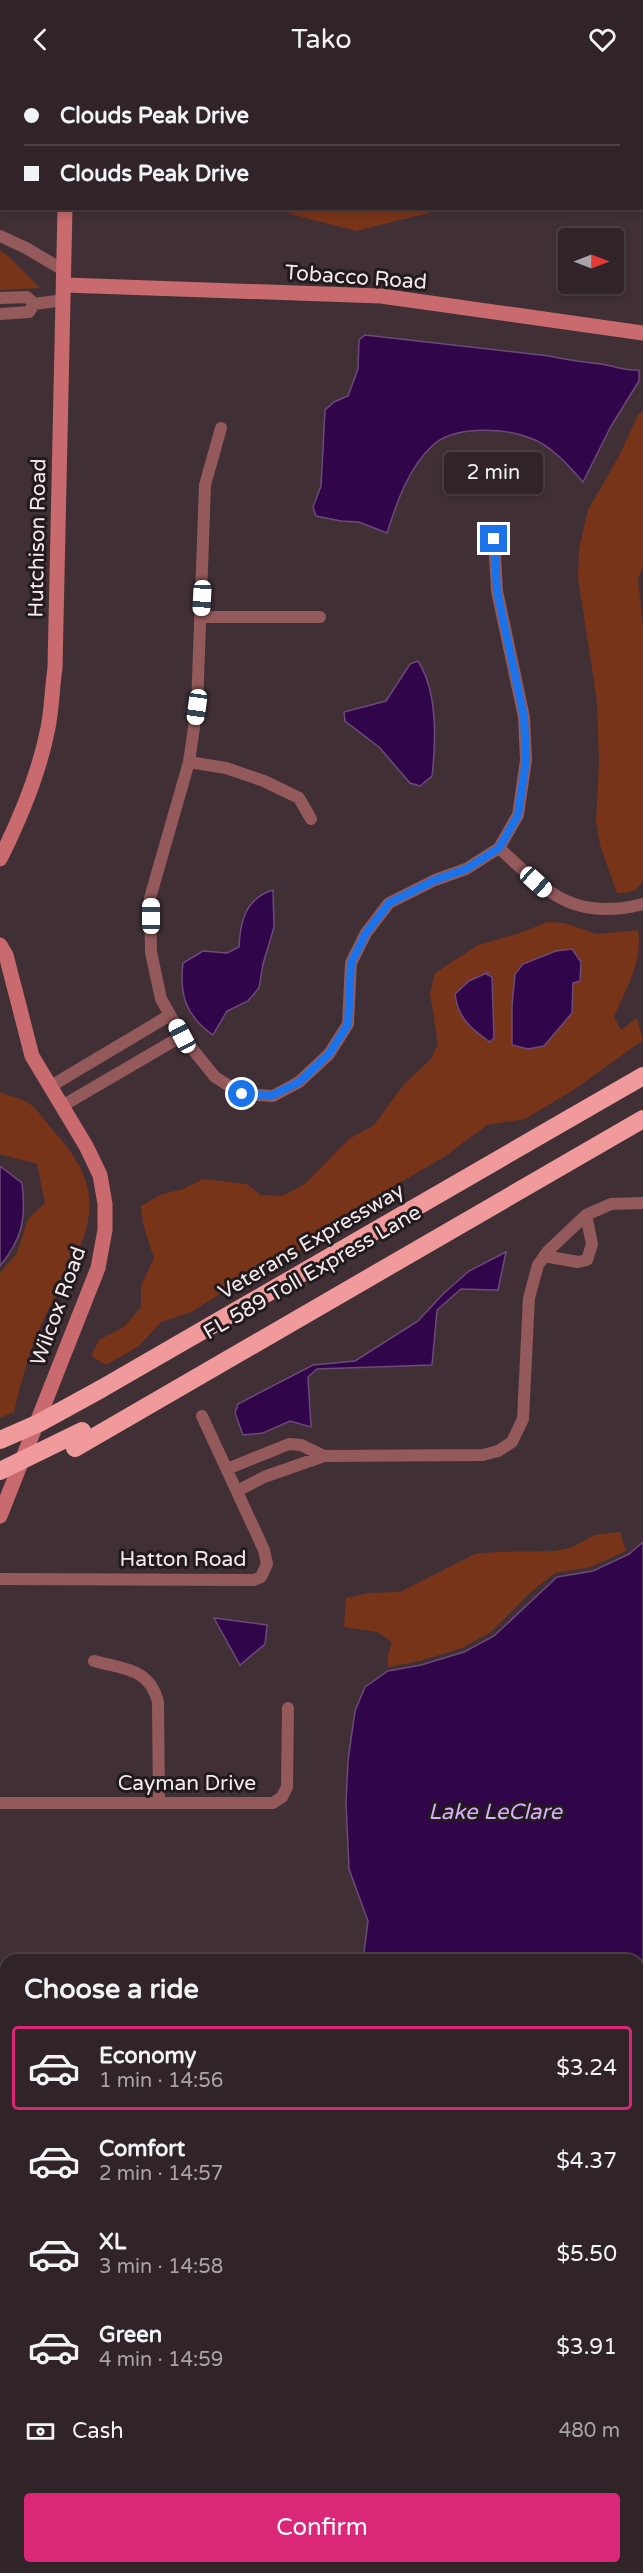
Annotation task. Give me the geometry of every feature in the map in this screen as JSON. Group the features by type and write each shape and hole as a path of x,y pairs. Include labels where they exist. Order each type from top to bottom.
{"highway":[{"name":"Veterans Expressway","path":"0,1440 101,1389 643,1076"},
{"name":"FL 589 Toll Express Lane","path":"0,1471 82,1431 643,1106"},
{"path":"0,1484 75,1448 643,1119"}],"street":[{"name":"Hutchison Road","path":"0,859 19,821 37,773 48,727 55,668 65,210"},
{"name":"Tobacco Road","path":"0,236 17,243 65,278 381,296 643,333"},
{"path":"0,298 27,297 33,304"},
{"path":"16,298 17,314"},
{"path":"33,304 64,300"},
{"path":"0,314 29,312 33,304"},
{"path":"220,428 205,485 197,707 189,762 150,898 151,952 161,999 182,1036 215,1077 242,1094 273,1095 299,1082 329,1054 348,1024 351,963 366,933 389,903 435,880 466,869 499,848 518,815 526,760 524,717 497,591 494,539"},
{"path":"201,617 320,617"},
{"path":"189,762 226,768 264,781 299,798 311,819"},
{"path":"499,848 550,894 582,908 621,909 643,904"},
{"name":"Wilcox Road","path":"0,945 6,955 32,1056 86,1146 100,1175 105,1204 105,1230 98,1269 0,1516"},
{"path":"51,1086 170,1015"},
{"path":"62,1106 182,1036"},
{"path":"132,1037 143,1039 148,1045 147,1055"},
{"path":"237,1491 278,1472 324,1456 483,1455 498,1451 512,1442 523,1419 534,1272 544,1256 586,1215 611,1204 643,1203"},
{"path":"544,1256 578,1262 587,1260 592,1244 586,1215"},
{"name":"Hatton Road","path":"0,1579 254,1580 261,1577 266,1571 266,1558 202,1416"},
{"path":"227,1469 295,1444 324,1456"},
{"path":"271,1451 278,1472"},
{"path":"94,1661 143,1675 154,1688 158,1701 159,1802"},
{"name":"Cayman Drive","path":"0,1803 273,1803 282,1797 287,1787 288,1708"}],"shaded area":[{"path":"284,210 440,210 356,231 294,215"},
{"path":"0,251 6,254 40,288 0,290"},
{"path":"643,411 643,564 638,580 643,627 643,880 632,891 617,893 600,845 596,822 599,763 597,701 578,578 579,549 588,510 619,456 638,415"},
{"path":"548,922 564,923 597,934 638,930 636,964 614,1017 621,1030 637,1018 643,1040 575,1089 525,1119 487,1125 444,1157 325,1226 310,1246 267,1265 191,1312 161,1322 139,1346 106,1365 91,1356 99,1340 124,1327 141,1307 141,1286 154,1258 143,1224 141,1206 160,1195 183,1189 203,1179 246,1184 261,1195 282,1196 305,1184 349,1139 374,1125 405,1083 431,1059 438,1044 430,993 435,973 478,945"},
{"path":"0,1092 30,1104 77,1161 87,1185 89,1208 86,1230 78,1252 41,1325 33,1346 14,1412 0,1418 0,1273 17,1253 28,1219 45,1203 37,1164 0,1154"},
{"path":"620,1532 626,1551 591,1567 555,1573 531,1592 491,1632 462,1648 420,1661 388,1667 388,1655 392,1642 377,1632 344,1627 346,1598 369,1593 400,1592 475,1554 554,1551 570,1548 595,1535"}],"water":[{"path":"365,335 549,356 639,370 639,381 611,426 583,482 552,451 530,438 507,432 480,430 454,434 433,445 417,464 399,498 387,533 359,522 316,516 313,507 321,486 325,410 334,402 348,396 358,369 359,340"},
{"path":"418,661 429,687 435,732 432,776 420,786 410,783 379,747 345,721 344,712 386,701 410,664"},
{"path":"273,890 274,927 263,964 259,988 248,1001 227,1011 213,1035 196,1020 186,1004 182,985 183,963 203,951 227,953 239,947 246,912 256,899"},
{"path":"572,949 581,962 580,981 573,983 572,1013 544,1046 528,1049 512,1045 515,974 523,964 556,951"},
{"path":"489,972 486,974 492,977 494,1038 490,1042 466,1022 459,1010 455,994 469,981"},
{"path":"0,1166 22,1183 23,1217 14,1246 0,1266"},
{"path":"506,1252 498,1290 461,1289 437,1310 432,1365 317,1369 308,1377 311,1427 290,1421 263,1433 243,1435 235,1413 238,1404 313,1365 355,1361 418,1321 469,1271"},
{"name":"Lake LeClare","path":"643,1542 643,1954 364,1954 368,1921 349,1869 346,1803 348,1761 355,1711 365,1687 388,1671 421,1665 464,1652 494,1636 557,1577 593,1571 629,1554"},
{"path":"214,1618 267,1625 265,1644 240,1665"}],"route":[{"path":"242,1094 273,1095 299,1082 329,1054 348,1024 351,963 366,933 389,903 435,880 466,869 499,848 518,815 526,760 524,717 497,591 494,539"}]}
